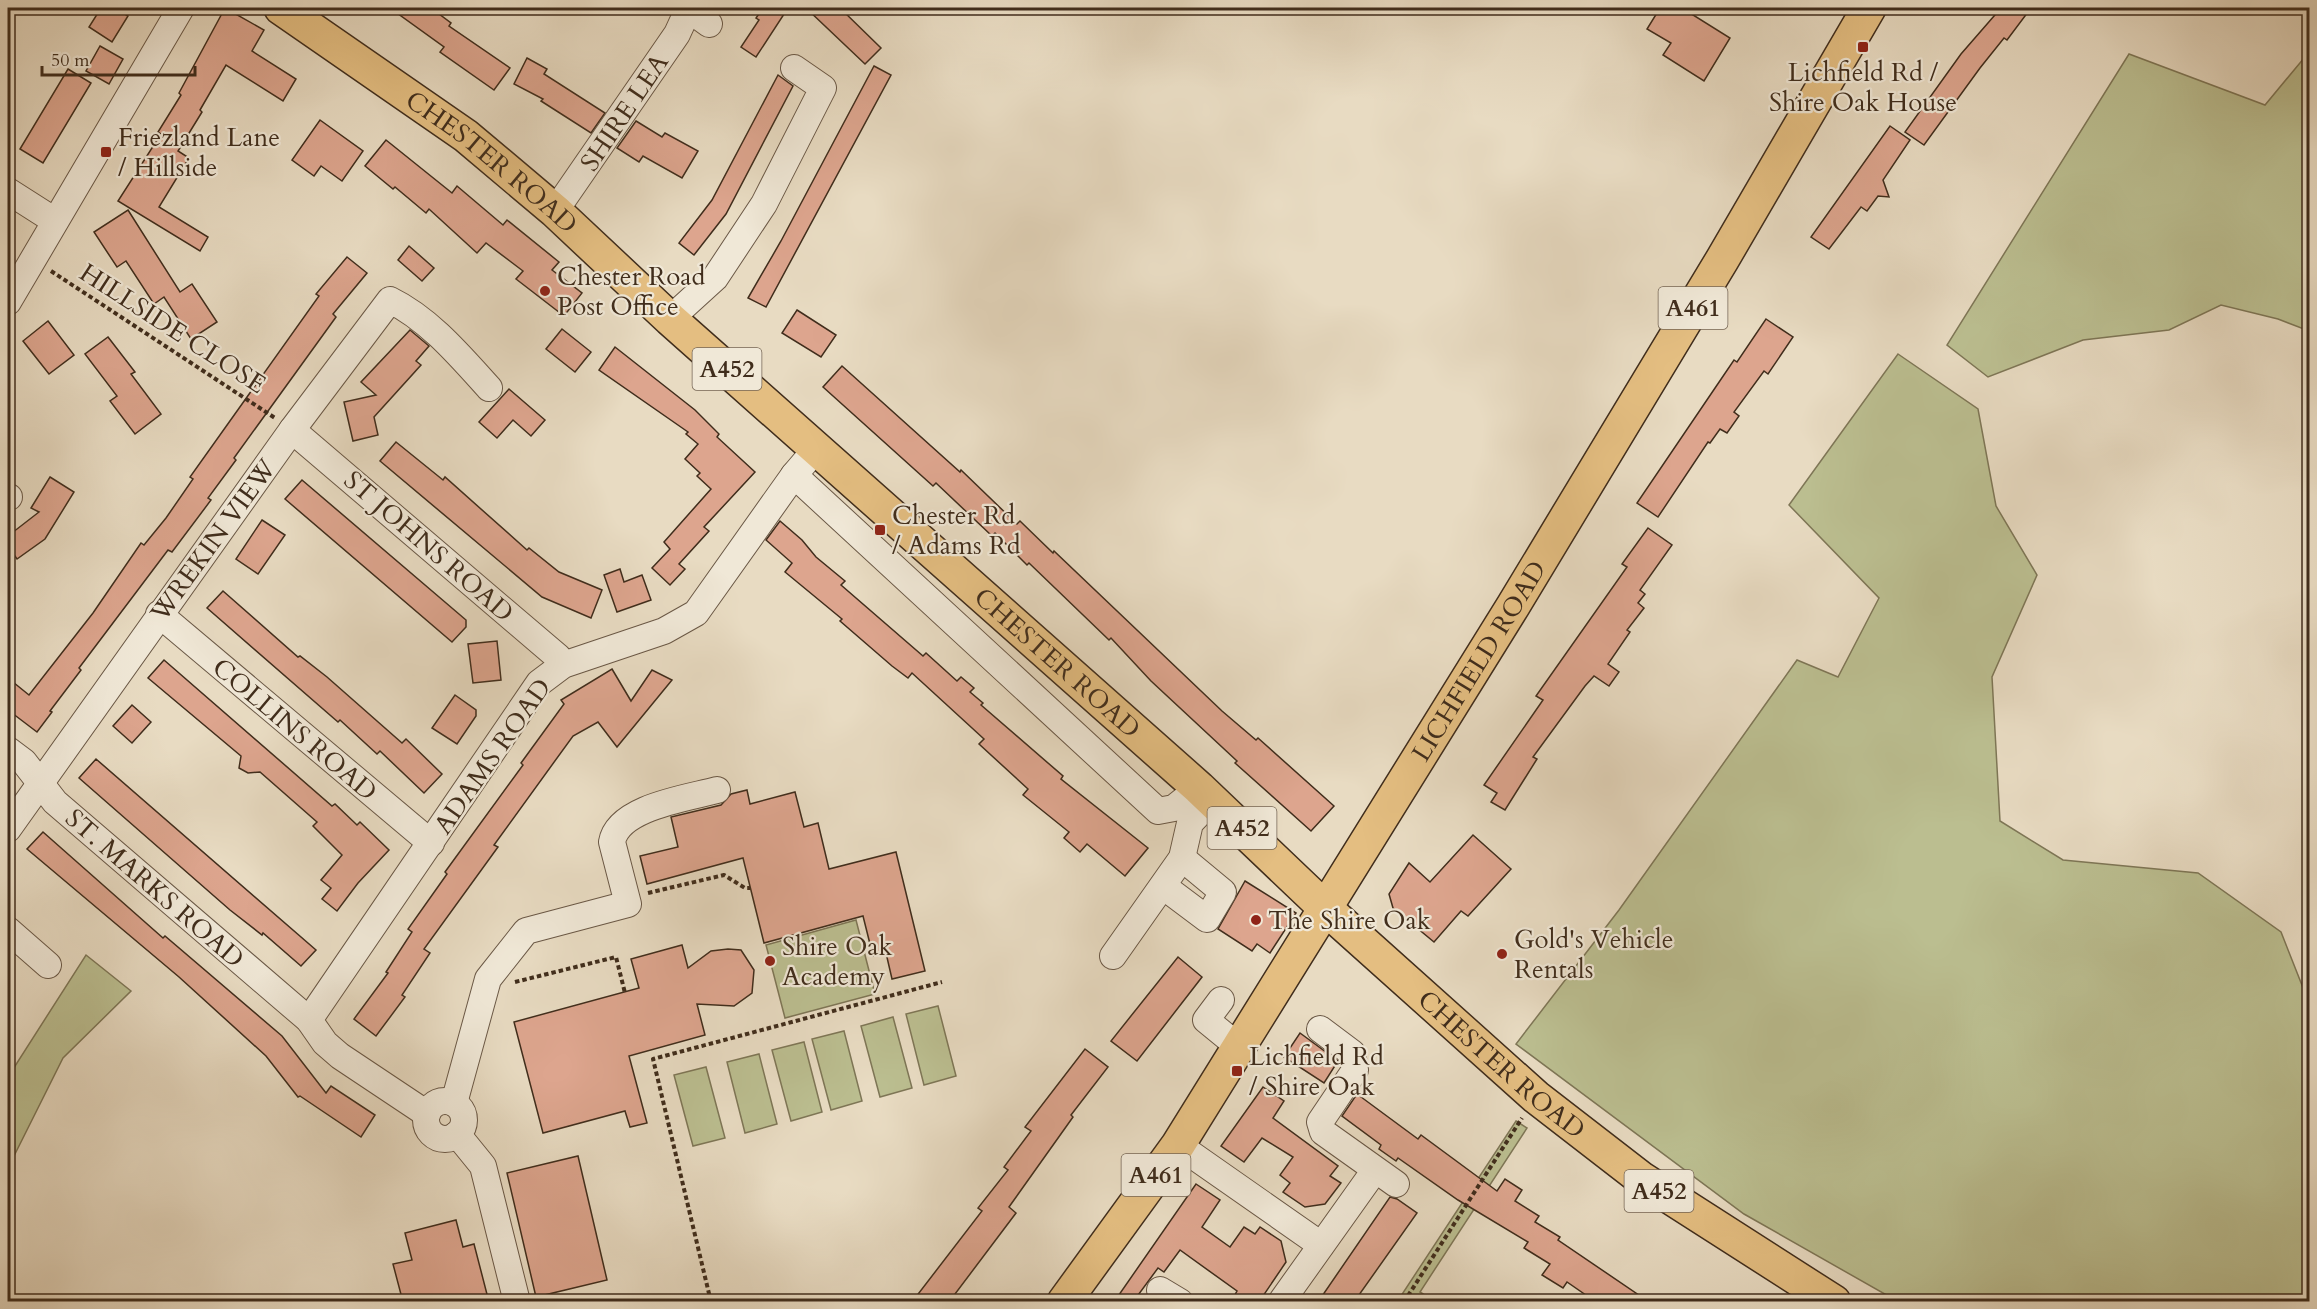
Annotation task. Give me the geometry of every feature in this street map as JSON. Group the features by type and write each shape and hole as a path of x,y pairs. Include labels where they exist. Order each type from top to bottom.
{"highway":[{"name":"CHESTER ROAD","path":"280,8 466,136 555,211 670,319 1205,794 1325,908 1536,1097 1642,1179 1834,1302"},
{"name":"LICHFIELD ROAD","path":"1064,1302 1178,1145 1239,1047 1513,606 1710,280 1869,8"}],"street":[{"path":"8,302 181,8"},
{"name":"SHIRE LEA","path":"555,211 676,34 687,9 709,24"},
{"path":"670,319 715,278 764,204 823,88 794,68"},
{"path":"8,191 55,221"},
{"name":"WREKIN VIEW","path":"8,829 159,614 292,430 390,300 406,308 457,352 489,388"},
{"name":"ST JOHNS ROAD","path":"292,430 558,657 562,665"},
{"name":"ADAMS ROAD","path":"309,1020 539,683 562,665 664,631 696,613 794,475 817,448"},
{"name":"CHESTER ROAD","path":"794,475 1158,811 1174,808 1205,794"},
{"name":"COLLINS ROAD","path":"159,614 430,843"},
{"name":"ST. MARKS ROAD","path":"8,750 24,762 55,802 309,1020 325,1044 426,1114"},
{"path":"454,1103 488,979 526,931 628,904 612,842 614,832 624,820 648,809 717,790"},
{"path":"1113,956 1182,858 1190,823 1205,794"},
{"path":"1162,886 1207,919 1223,892 1182,858"},
{"path":"8,930 48,965"},
{"path":"1221,1000 1206,1020 1239,1047"},
{"path":"1320,1029 1352,1053 1355,1070 1320,1122 1323,1132 1396,1184"},
{"path":"441,1102 454,1103 462,1113 464,1120 458,1134 444,1139 433,1136 426,1126 426,1114 430,1108 441,1102"},
{"path":"458,1134 483,1166 517,1302"},
{"path":"1178,1145 1321,1245"},
{"path":"1281,1302 1375,1170"}],"path":[{"name":"HILLSIDE CLOSE","path":"33,259 292,430"},
{"path":"626,898 724,875 745,888 750,888"},
{"path":"485,990 616,957 625,993"},
{"path":"711,1302 652,1059 942,982"},
{"path":"1404,1302 1536,1097"}],"green space":[{"path":"2309,52 2309,331 2278,319 2221,305 2169,330 2083,340 1988,377 1947,345 2129,54 2265,105"},
{"path":"1898,354 1978,409 1996,506 2037,575 1992,677 2000,821 2063,860 2198,873 2281,932 2309,1003 2309,1301 1897,1301 1744,1214 1516,1044 1619,910 1797,660 1838,677 1879,598 1789,505"},
{"path":"856,920 875,994 785,1018 766,945"},
{"path":"86,955 131,991 63,1058 8,1168 8,1077"},
{"path":"938,1006 956,1076 924,1085 906,1014"},
{"path":"893,1017 912,1088 880,1097 861,1026"},
{"path":"844,1031 862,1101 831,1110 812,1039"},
{"path":"804,1042 822,1112 791,1121 772,1050"},
{"path":"759,1054 777,1124 745,1133 727,1062"},
{"path":"706,1067 725,1138 693,1146 674,1075"},
{"path":"1516,1121 1527,1128 1420,1292 1434,1301 1397,1302"}],"building":[{"path":"101,8 115,8 128,16 112,42 89,27"},
{"path":"225,8 264,30 252,51 296,79 283,101 226,65 200,110 202,112 178,151 189,158 159,207 208,237 200,251 118,201 161,134 158,132 181,95 179,93"},
{"path":"390,8 431,8 451,23 449,26 510,68 494,90 440,52 444,47"},
{"path":"763,8 788,8 756,57 741,47 759,20 756,18"},
{"path":"806,8 840,8 881,48 865,64"},
{"path":"1660,8 1682,8 1730,38 1704,81 1663,55 1671,43 1647,29"},
{"path":"2001,8 2031,8 2007,40 2004,38 1980,68 1924,145 1905,132 1961,54"},
{"path":"100,46 123,59 109,84 86,71"},
{"path":"527,58 547,69 544,74 605,113 591,133 541,101 543,99 514,84"},
{"path":"874,66 891,75 766,307 748,298"},
{"path":"68,69 91,83 43,163 20,149"},
{"path":"778,75 793,86 726,214 694,255 679,243 712,200"},
{"path":"320,120 363,151 342,181 321,166 314,176 292,160"},
{"path":"636,121 662,137 665,133 698,151 682,178 643,156 639,162 617,148"},
{"path":"1890,126 1910,140 1883,180 1889,197 1878,196 1867,211 1861,207 1829,249 1811,237"},
{"path":"386,140 452,193 457,186 503,225 507,220 559,262 552,270 582,293 564,316 516,279 523,271 486,243 477,253 429,209 426,213 365,166"},
{"path":"128,210 180,292 192,284 217,322 191,339 164,297 154,304 126,261 117,267 94,232"},
{"path":"409,246 434,268 422,281 398,260"},
{"path":"347,257 367,273 333,314 336,317 234,458 236,460 208,498 211,500 172,552 168,550 79,668 81,670 37,732 8,710 8,678 29,695 93,613 141,543 144,545 166,518 193,479 190,477 319,296 316,294"},
{"path":"797,310 836,335 821,357 782,333"},
{"path":"1766,319 1793,337 1768,374 1764,371 1734,412 1739,416 1727,433 1720,429 1710,443 1708,442 1658,517 1637,503 1734,360 1737,362"},
{"path":"48,321 74,355 49,374 23,341"},
{"path":"562,329 591,352 575,372 546,349"},
{"path":"410,330 429,346 416,361 421,365 374,417 378,435 353,441 344,402 376,395 361,382"},
{"path":"108,337 135,372 131,374 161,414 135,434 110,401 117,396 85,354"},
{"path":"615,347 695,410 719,434 717,437 755,472 704,527 709,531 679,564 685,569 670,585 652,568 670,549 664,542 711,489 697,476 700,473 685,459 698,444 686,434 688,432 599,370"},
{"path":"842,366 960,472 961,470 1017,524 1020,521 1053,553 1054,551 1222,711 1256,740 1258,738 1334,806 1311,831 1235,763 1237,761 1151,681 1111,638 1109,640 1029,563 1027,565 995,533 992,536 936,483 933,486 823,387"},
{"path":"509,389 545,420 531,436 513,420 497,438 479,422"},
{"path":"396,442 443,480 445,477 527,550 529,548 559,572 602,590 591,618 542,597 380,461"},
{"path":"50,477 74,492 45,539 17,559 8,546 8,536 39,512 31,508"},
{"path":"302,480 466,620 466,627 452,642 285,499"},
{"path":"262,520 285,535 258,574 236,559"},
{"path":"780,521 802,540 816,557 845,581 841,585 923,656 926,653 957,681 961,677 974,688 970,692 983,703 981,705 1063,776 1061,779 1148,848 1125,876 1087,844 1080,852 1064,838 1069,832 1023,795 1028,789 979,744 984,739 912,673 908,678 892,666 840,621 842,619 785,572 792,563 766,540"},
{"path":"1648,528 1672,545 1640,590 1645,594 1638,603 1644,608 1627,630 1630,632 1608,664 1619,672 1609,686 1594,676 1585,686 1533,757 1537,759 1505,810 1491,802 1497,793 1484,785 1543,700 1536,696 1627,567 1622,564"},
{"path":"620,569 624,582 642,575 651,600 617,612 604,575"},
{"path":"223,591 402,743 406,739 442,774 424,793 380,751 377,754 340,720 338,722 207,608"},
{"path":"497,641 501,680 473,683 468,644"},
{"path":"164,660 332,806 335,804 357,825 360,822 389,850 358,883 337,911 322,899 331,888 321,880 342,855 313,826 317,822 260,772 248,773 239,768 241,756 148,678"},
{"path":"612,669 631,701 652,670 672,680 617,747 598,722 573,736 494,845 498,847 424,949 430,953 402,995 405,997 376,1036 354,1019 388,973 386,972 412,932 408,929 447,874 445,872 523,765 521,763 564,704 561,700"},
{"path":"455,695 476,710 476,716 457,744 432,728"},
{"path":"132,705 151,722 132,743 113,726"},
{"path":"96,759 316,950 301,966 263,933 262,935 230,910 79,778"},
{"path":"747,790 750,804 795,792 804,827 818,823 829,869 896,852 925,971 892,979 886,953 873,956 863,916 764,943 743,858 647,884 640,856 678,847 671,817 721,805 731,794"},
{"path":"43,832 163,938 165,936 282,1036 326,1093 331,1086 375,1115 361,1137 300,1096 298,1097 266,1056 179,977 27,849"},
{"path":"1473,835 1511,869 1468,916 1461,911 1434,942 1393,908 1389,894 1409,863 1430,882"},
{"name":"The Shire Oak","path":"1245,881 1296,913 1270,953 1257,944 1252,951 1218,929"},
{"path":"682,945 688,968 711,951 741,950 754,970 752,993 734,1006 697,1004 705,1035 629,1056 647,1123 630,1127 625,1111 543,1133 514,1022 639,988 631,959"},
{"path":"1178,957 1202,977 1137,1061 1111,1041"},
{"path":"1300,1033 1338,1061 1324,1083 1284,1057"},
{"path":"1085,1049 1108,1067 1071,1115 1073,1117 1009,1207 1016,1213 949,1302 912,1302 982,1211 978,1208 1008,1170 1004,1167 1031,1131 1025,1127"},
{"path":"1263,1087 1284,1101 1273,1118 1338,1166 1330,1176 1341,1183 1325,1204 1305,1207 1283,1192 1290,1183 1280,1175 1293,1157 1262,1138 1244,1162 1221,1146"},
{"path":"1357,1094 1418,1139 1421,1135 1497,1191 1505,1179 1522,1190 1515,1201 1539,1216 1535,1222 1560,1237 1558,1240 1649,1302 1596,1302 1567,1282 1563,1288 1542,1275 1550,1264 1524,1248 1528,1242 1458,1200 1398,1158 1396,1161 1379,1149 1381,1145 1342,1116"},
{"path":"578,1156 607,1280 536,1297 507,1173"},
{"path":"1196,1184 1220,1200 1202,1227 1230,1247 1244,1227 1255,1234 1260,1227 1281,1241 1286,1262 1259,1302 1231,1302 1237,1291 1180,1250 1164,1272 1158,1268 1133,1302 1114,1302"},
{"path":"1390,1197 1397,1199 1417,1213 1354,1302 1318,1302"},
{"path":"456,1220 463,1247 474,1244 489,1302 403,1302 393,1264 412,1260 405,1233"}],"place":[{"name":"Lichfield Rd / Shire Oak House","path":"1863,47"},
{"name":"Friezland Lane / Hillside","path":"106,152"},
{"name":"Chester Road Post Office","path":"545,291"},
{"name":"Chester Rd / Adams Rd","path":"880,530"},
{"name":"The Shire Oak","path":"1256,920"},
{"name":"Gold's Vehicle Rentals","path":"1502,954"},
{"name":"Shire Oak Academy","path":"770,961"},
{"name":"Lichfield Rd / Shire Oak","path":"1237,1071"}]}
